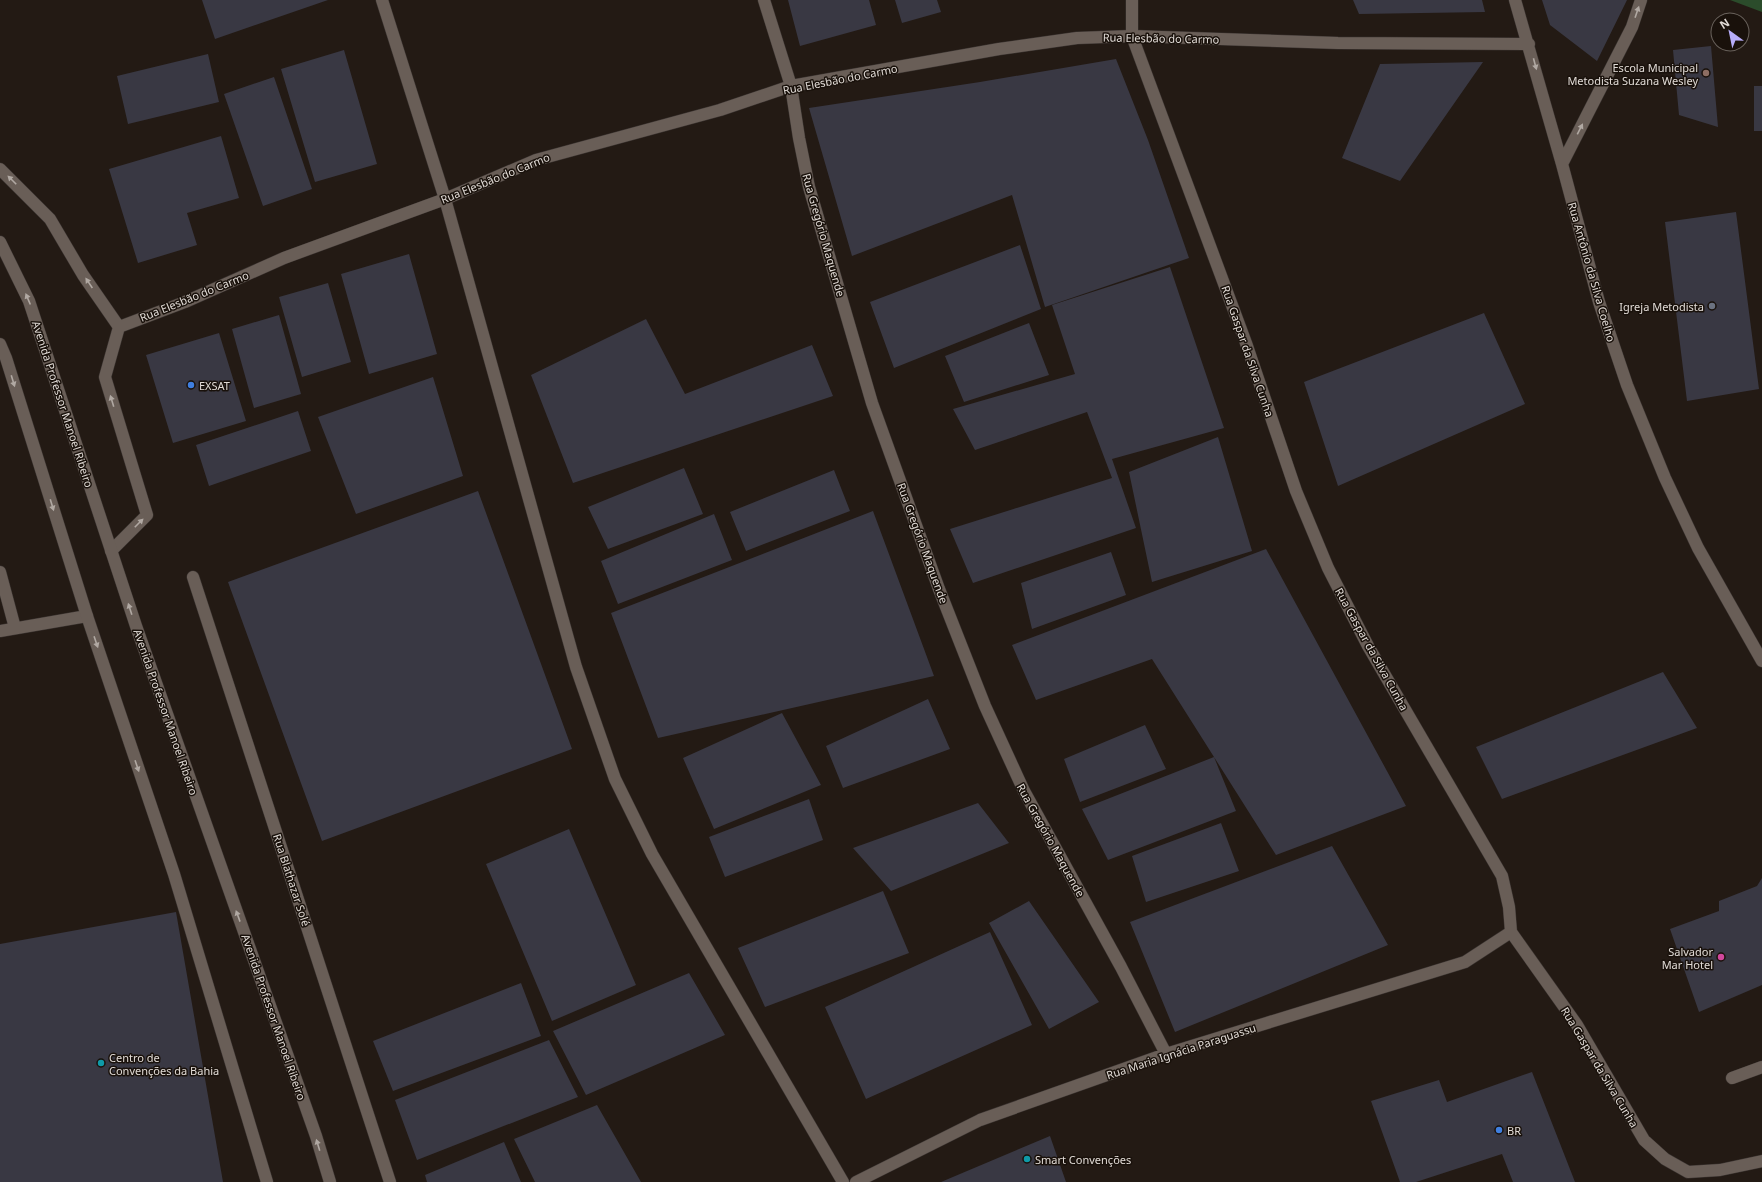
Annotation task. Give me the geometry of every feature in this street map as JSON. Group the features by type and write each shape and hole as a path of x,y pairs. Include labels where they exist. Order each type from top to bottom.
{"street":[{"path":"382,0 445,198 576,667 615,779 652,854 843,1182"},
{"name":"Rua Gregório Maquende","path":"764,0 791,86 799,138 809,187 872,404 942,596 985,706 1024,791 1121,967 1166,1054"},
{"name":"Rua Gaspar da Silva Cunha","path":"1132,0 1132,36 1246,343 1296,491 1328,568 1368,646 1502,876 1509,907 1511,932 1577,1025 1644,1140 1665,1159 1688,1172 1720,1170 1762,1161"},
{"name":"Rua Antônio da Silva Coelho","path":"1516,0 1599,302 1627,385 1665,478 1698,548 1762,661"},
{"path":"1562,164 1632,27 1641,0"},
{"name":"Rua Elesbão do Carmo","path":"119,327 185,302 284,258 445,198 536,160 712,112 791,86 1007,48 1077,38 1132,36 1338,43 1529,44"},
{"path":"0,169 50,219 83,275 119,327 105,378 147,515 111,550"},
{"name":"Avenida Professor Manoel Ribeiro","path":"0,242 29,301 181,756 316,1136 330,1182"},
{"path":"0,344 6,358 87,616 174,874 267,1182"},
{"path":"0,572 15,628"},
{"name":"Rua Blathazar Solé","path":"193,577 390,1182"},
{"path":"0,631 87,616"},
{"name":"Rua Maria Ignácia Paraguassu","path":"856,1182 980,1120 1166,1054 1465,962 1511,932"},
{"path":"1732,1078 1762,1067"}],"green space":[{"path":"1730,0 1762,0 1762,12"}],"building":[{"path":"202,0 328,0 215,39"},
{"path":"788,0 869,0 876,25 800,46"},
{"path":"895,0 937,0 941,12 902,23"},
{"path":"1353,0 1482,0 1485,12 1359,14"},
{"path":"1542,0 1627,0 1597,61 1550,25"},
{"path":"1710,46 1718,127 1679,115 1673,50"},
{"path":"344,50 377,164 315,182 281,69"},
{"path":"208,54 219,102 128,124 117,76"},
{"path":"1116,59 1148,140 1189,258 1045,307 1012,195 852,256 809,108 980,82"},
{"path":"1483,62 1400,181 1342,158 1380,64"},
{"path":"274,77 312,189 263,206 224,94"},
{"path":"1754,86 1762,86 1762,131 1754,131"},
{"path":"221,136 239,198 187,213 197,245 138,263 109,169"},
{"name":"Igreja Metodista","path":"1736,212 1759,389 1687,401 1665,222"},
{"path":"1020,245 1041,309 894,368 870,302"},
{"path":"409,254 437,354 369,374 341,274"},
{"path":"1170,267 1224,428 1112,459 1136,528 973,583 950,529 1112,478 1087,412 975,450 953,409 1075,374 1052,305"},
{"path":"328,283 351,362 302,377 279,297"},
{"path":"1484,313 1525,404 1338,486 1304,382"},
{"path":"279,315 301,394 254,408 232,329"},
{"path":"646,319 685,394 812,345 833,396 573,483 531,375"},
{"path":"1029,323 1049,375 964,402 945,356"},
{"path":"219,333 246,421 173,443 146,355"},
{"path":"433,377 463,476 356,514 318,417"},
{"path":"298,411 311,451 209,486 196,445"},
{"path":"1218,437 1252,551 1152,582 1129,472"},
{"path":"684,468 703,514 608,549 588,507"},
{"path":"834,470 850,511 746,551 730,512"},
{"path":"478,491 572,749 322,841 228,582"},
{"path":"873,511 934,676 658,738 611,613"},
{"path":"714,514 732,560 618,604 601,561"},
{"path":"1266,549 1406,806 1276,855 1152,659 1036,700 1012,645"},
{"path":"1111,552 1126,595 1032,629 1021,583"},
{"path":"1663,672 1697,728 1502,799 1476,747"},
{"path":"928,699 950,749 843,788 826,746"},
{"path":"782,713 821,785 714,829 683,758"},
{"path":"1145,725 1166,769 1080,802 1064,759"},
{"path":"1214,757 1236,811 1108,860 1082,809"},
{"path":"809,799 823,840 725,877 709,837"},
{"path":"978,803 1009,843 891,891 853,848"},
{"path":"1221,823 1239,871 1146,902 1132,856"},
{"path":"569,829 636,985 552,1021 486,864"},
{"path":"1332,846 1388,945 1175,1032 1130,922"},
{"name":"Salvador Mar Hotel","path":"1762,878 1762,985 1699,1012 1670,929 1719,911 1719,901 1757,886"},
{"path":"883,891 909,953 765,1007 738,948"},
{"path":"1029,901 1099,1002 1049,1029 989,923"},
{"name":"Centro de Convenções da Bahia","path":"176,912 223,1182 0,1182 0,944"},
{"path":"990,932 1032,1025 866,1099 825,1007"},
{"path":"689,973 725,1035 586,1095 553,1031"},
{"path":"521,983 541,1036 393,1091 373,1041"},
{"path":"549,1040 578,1097 417,1160 395,1100"},
{"name":"BR","path":"1532,1072 1575,1182 1513,1182 1502,1154 1416,1182 1400,1182 1371,1101 1439,1080 1447,1102"},
{"path":"597,1105 641,1182 535,1182 514,1139"},
{"name":"Smart Convenções","path":"1050,1136 1066,1182 941,1182"},
{"path":"504,1142 521,1182 427,1182 425,1175"}],"place":[{"name":"Escola Municipal Metodista Suzana Wesley","path":"1706,73"},
{"name":"Igreja Metodista","path":"1712,306"},
{"name":"EXSAT","path":"191,385"},
{"name":"Salvador Mar Hotel","path":"1721,957"},
{"name":"Centro de Convenções da Bahia","path":"101,1063"},
{"name":"BR","path":"1499,1130"},
{"name":"Smart Convenções","path":"1027,1159"}]}
